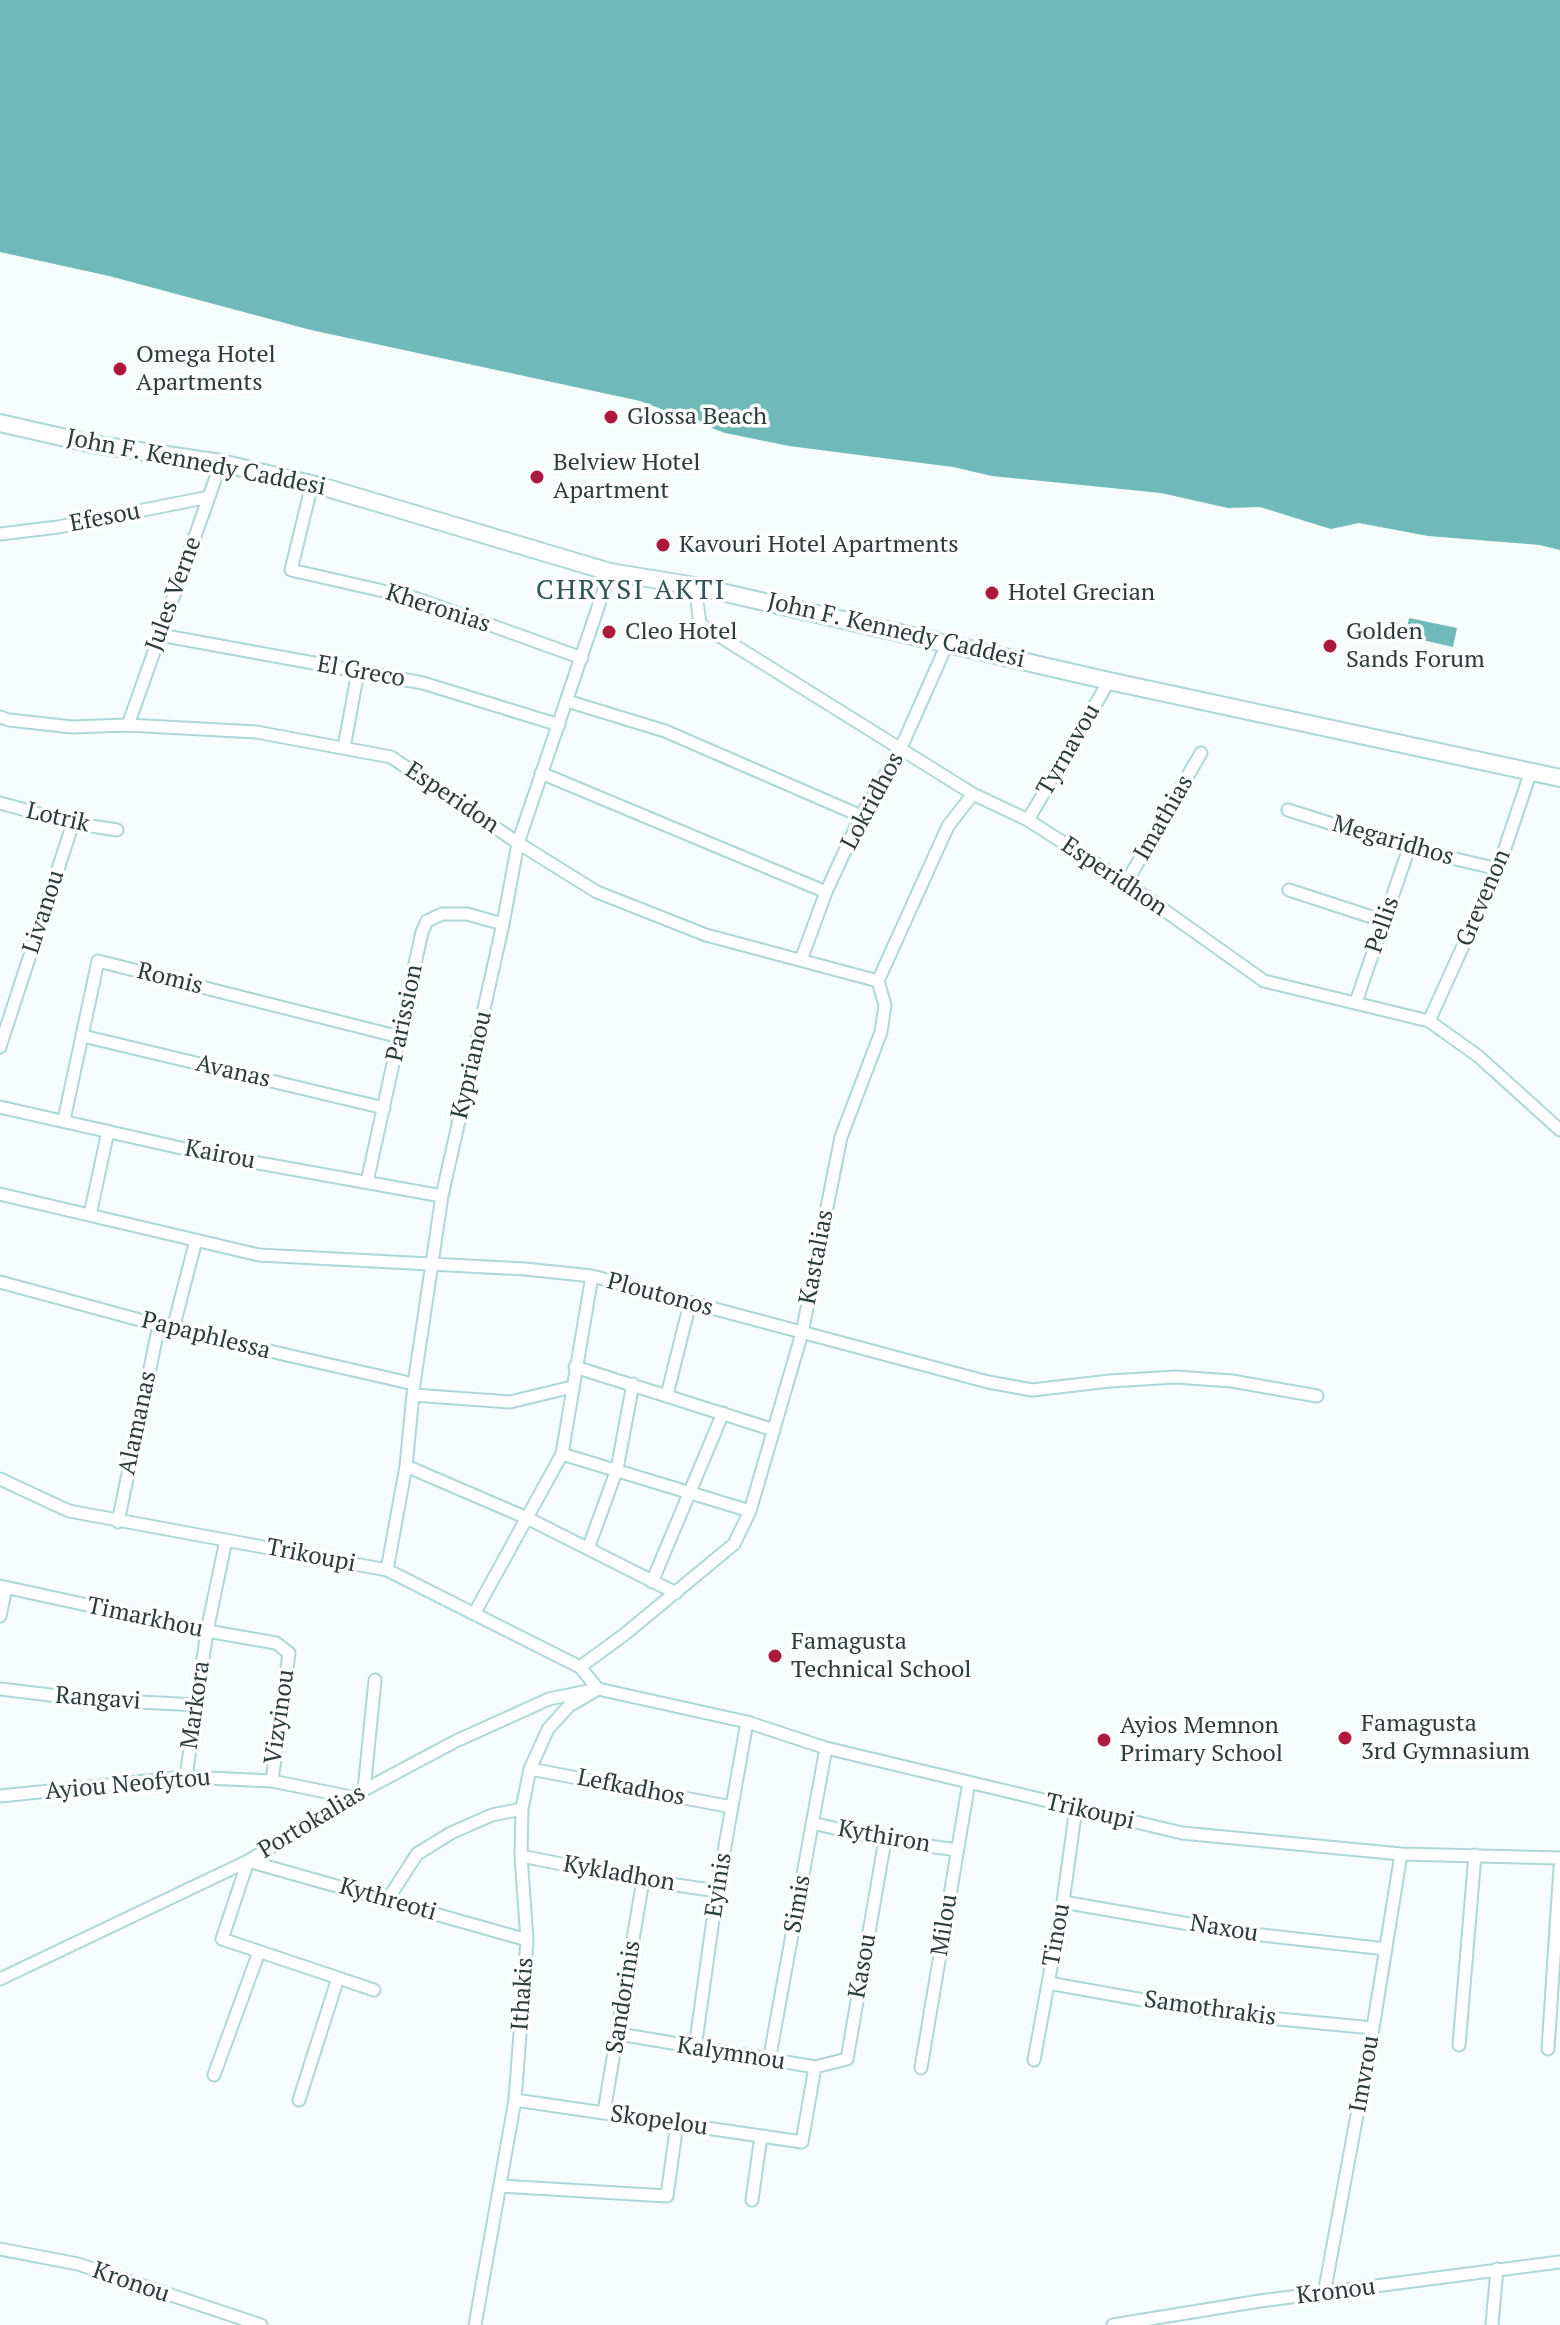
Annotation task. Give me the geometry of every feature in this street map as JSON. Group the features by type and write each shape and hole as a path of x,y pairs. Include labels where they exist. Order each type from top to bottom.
{"street":[{"name":"John F. Kennedy Caddesi","path":"0,423 92,444 221,463 312,484 610,572 695,586 1109,681 1560,778"},
{"name":"Jules Verne","path":"128,725 221,463"},
{"name":"Kheronias","path":"312,484 291,570 418,599 582,658"},
{"name":"Efesou","path":"0,534 58,527 209,497"},
{"name":"Kyprianou","path":"387,1570 406,1466 413,1390 442,1196 518,843 610,572"},
{"name":"Esperidhon","path":"695,586 700,624 973,794 1028,820 1126,883 1264,981 1429,1021 1478,1056 1560,1130"},
{"name":"El Greco","path":"160,635 423,683 559,725"},
{"name":"Lokridhos","path":"801,960 826,892 861,816 900,750 948,642"},
{"path":"344,747 358,672"},
{"name":"Tyrnavou","path":"1028,820 1109,681"},
{"path":"567,701 665,731 861,816"},
{"name":"Esperidon","path":"0,717 72,727 128,725 256,732 391,757 597,892 706,935 878,981"},
{"name":"Imathias","path":"1126,883 1201,753"},
{"name":"Grevenon","path":"1429,1021 1498,869 1531,771"},
{"path":"541,773 826,892"},
{"path":"878,981 948,826 973,794"},
{"name":"Lotrik","path":"0,805 117,830"},
{"name":"Megaridhos","path":"1288,810 1409,848 1498,869"},
{"name":"Livanou","path":"0,1047 73,823"},
{"name":"Pellis","path":"1356,1002 1409,848"},
{"path":"1289,890 1384,921"},
{"name":"Parission","path":"367,1182 422,932 427,921 442,914 467,914 503,924"},
{"name":"Romis","path":"64,1120 98,961 400,1037"},
{"name":"Kastalias","path":"580,1667 734,1544 750,1511 802,1333 841,1137 881,1032 885,1005 878,981"},
{"name":"Avanas","path":"83,1036 384,1108"},
{"name":"Kairou","path":"0,1107 203,1153 442,1196"},
{"path":"90,1215 108,1131"},
{"name":"Ploutonos","path":"0,1194 259,1255 525,1269 592,1276 988,1382 1032,1390 1176,1377 1232,1381 1317,1396"},
{"path":"173,1329 196,1240"},
{"path":"474,1614 562,1454 592,1276"},
{"name":"Papaphlessa","path":"0,1282 413,1390 510,1402 572,1387"},
{"path":"667,1395 690,1303"},
{"name":"Alamanas","path":"118,1522 159,1325"},
{"path":"575,1367 774,1430"},
{"path":"588,1549 617,1469 633,1384"},
{"path":"652,1582 723,1413"},
{"path":"562,1454 750,1511"},
{"path":"406,1466 527,1518 676,1593"},
{"name":"Trikoupi","path":"0,1479 69,1511 387,1570 580,1667 598,1689"},
{"name":"Markora","path":"186,1777 207,1631 226,1540"},
{"path":"0,1616 3,1587"},
{"name":"Timarkhou","path":"3,1587 276,1643 289,1653"},
{"name":"Vizyinou","path":"272,1781 289,1653"},
{"path":"364,1790 375,1680"},
{"name":"Rangavi","path":"0,1689 83,1699 197,1705"},
{"name":"Portokalias","path":"0,1979 248,1861 364,1790 456,1741 549,1699 598,1689 630,1695"},
{"name":"Ithakis","path":"475,2325 515,2100 527,1940 521,1856 522,1809 530,1769 548,1729 569,1706 598,1689"},
{"name":"Trikoupi","path":"630,1695 747,1722 826,1748 1182,1833 1401,1854 1560,1858"},
{"name":"Eyinis","path":"695,2048 717,1891 747,1722"},
{"name":"Simis","path":"769,2061 826,1748"},
{"name":"Lefkadhos","path":"530,1769 732,1807"},
{"name":"Ayiou Neofytou","path":"0,1796 186,1777 272,1781 351,1797"},
{"name":"Milou","path":"921,2068 969,1782"},
{"name":"Tinou","path":"1034,2060 1063,1902 1076,1808"},
{"path":"388,1899 417,1854 451,1833 492,1815 522,1809"},
{"name":"Kythiron","path":"812,1823 885,1840 957,1850"},
{"name":"Kasou","path":"815,2067 847,2059 885,1840"},
{"name":"Imvrou","path":"1324,2294 1373,2028 1401,1854"},
{"path":"1459,2045 1475,1855"},
{"name":"Kykladhon","path":"521,1856 717,1891"},
{"path":"248,1861 222,1939 374,1990"},
{"name":"Kythreoti","path":"248,1861 527,1940"},
{"path":"1548,2049 1560,1867"},
{"name":"Sandorinis","path":"604,2112 643,1880"},
{"name":"Naxou","path":"1063,1902 1235,1932 1386,1949"},
{"path":"214,2075 259,1952"},
{"path":"299,2100 338,1978"},
{"name":"Samothrakis","path":"1048,1983 1216,2013 1373,2028"},
{"name":"Kalymnou","path":"619,2034 815,2067 802,2142"},
{"name":"Skopelou","path":"515,2100 802,2142"},
{"path":"500,2186 667,2196 677,2123"},
{"path":"752,2200 761,2136"},
{"name":"Kronou","path":"0,2249 78,2264 261,2325"},
{"name":"Kronou","path":"1113,2325 1260,2301 1560,2262"},
{"path":"1492,2325 1497,2269"}],"water":[{"path":"0,0 1560,0 1560,550 1540,545 1428,536 1359,523 1331,529 1260,507 1228,508 1161,493 992,476 953,467 789,446 725,433 640,401 311,330 109,276 0,252"},
{"path":"1409,618 1457,628 1453,647 1405,636"}],"place":[{"name":"Omega Hotel Apartments","path":"120,369"},
{"name":"Glossa Beach","path":"611,417"},
{"name":"Belview Hotel Apartment","path":"537,477"},
{"name":"Kavouri Hotel Apartments","path":"663,545"},
{"name":"Hotel Grecian","path":"992,593"},
{"name":"Cleo Hotel","path":"609,632"},
{"name":"Golden Sands Forum","path":"1330,646"},
{"name":"Famagusta Technical School","path":"775,1656"},
{"name":"Famagusta 3rd Gymnasium","path":"1345,1738"},
{"name":"Ayios Memnon Primary School","path":"1104,1740"}],"district":[{"name":"CHRYSI AKTI","path":"631,591"}]}
